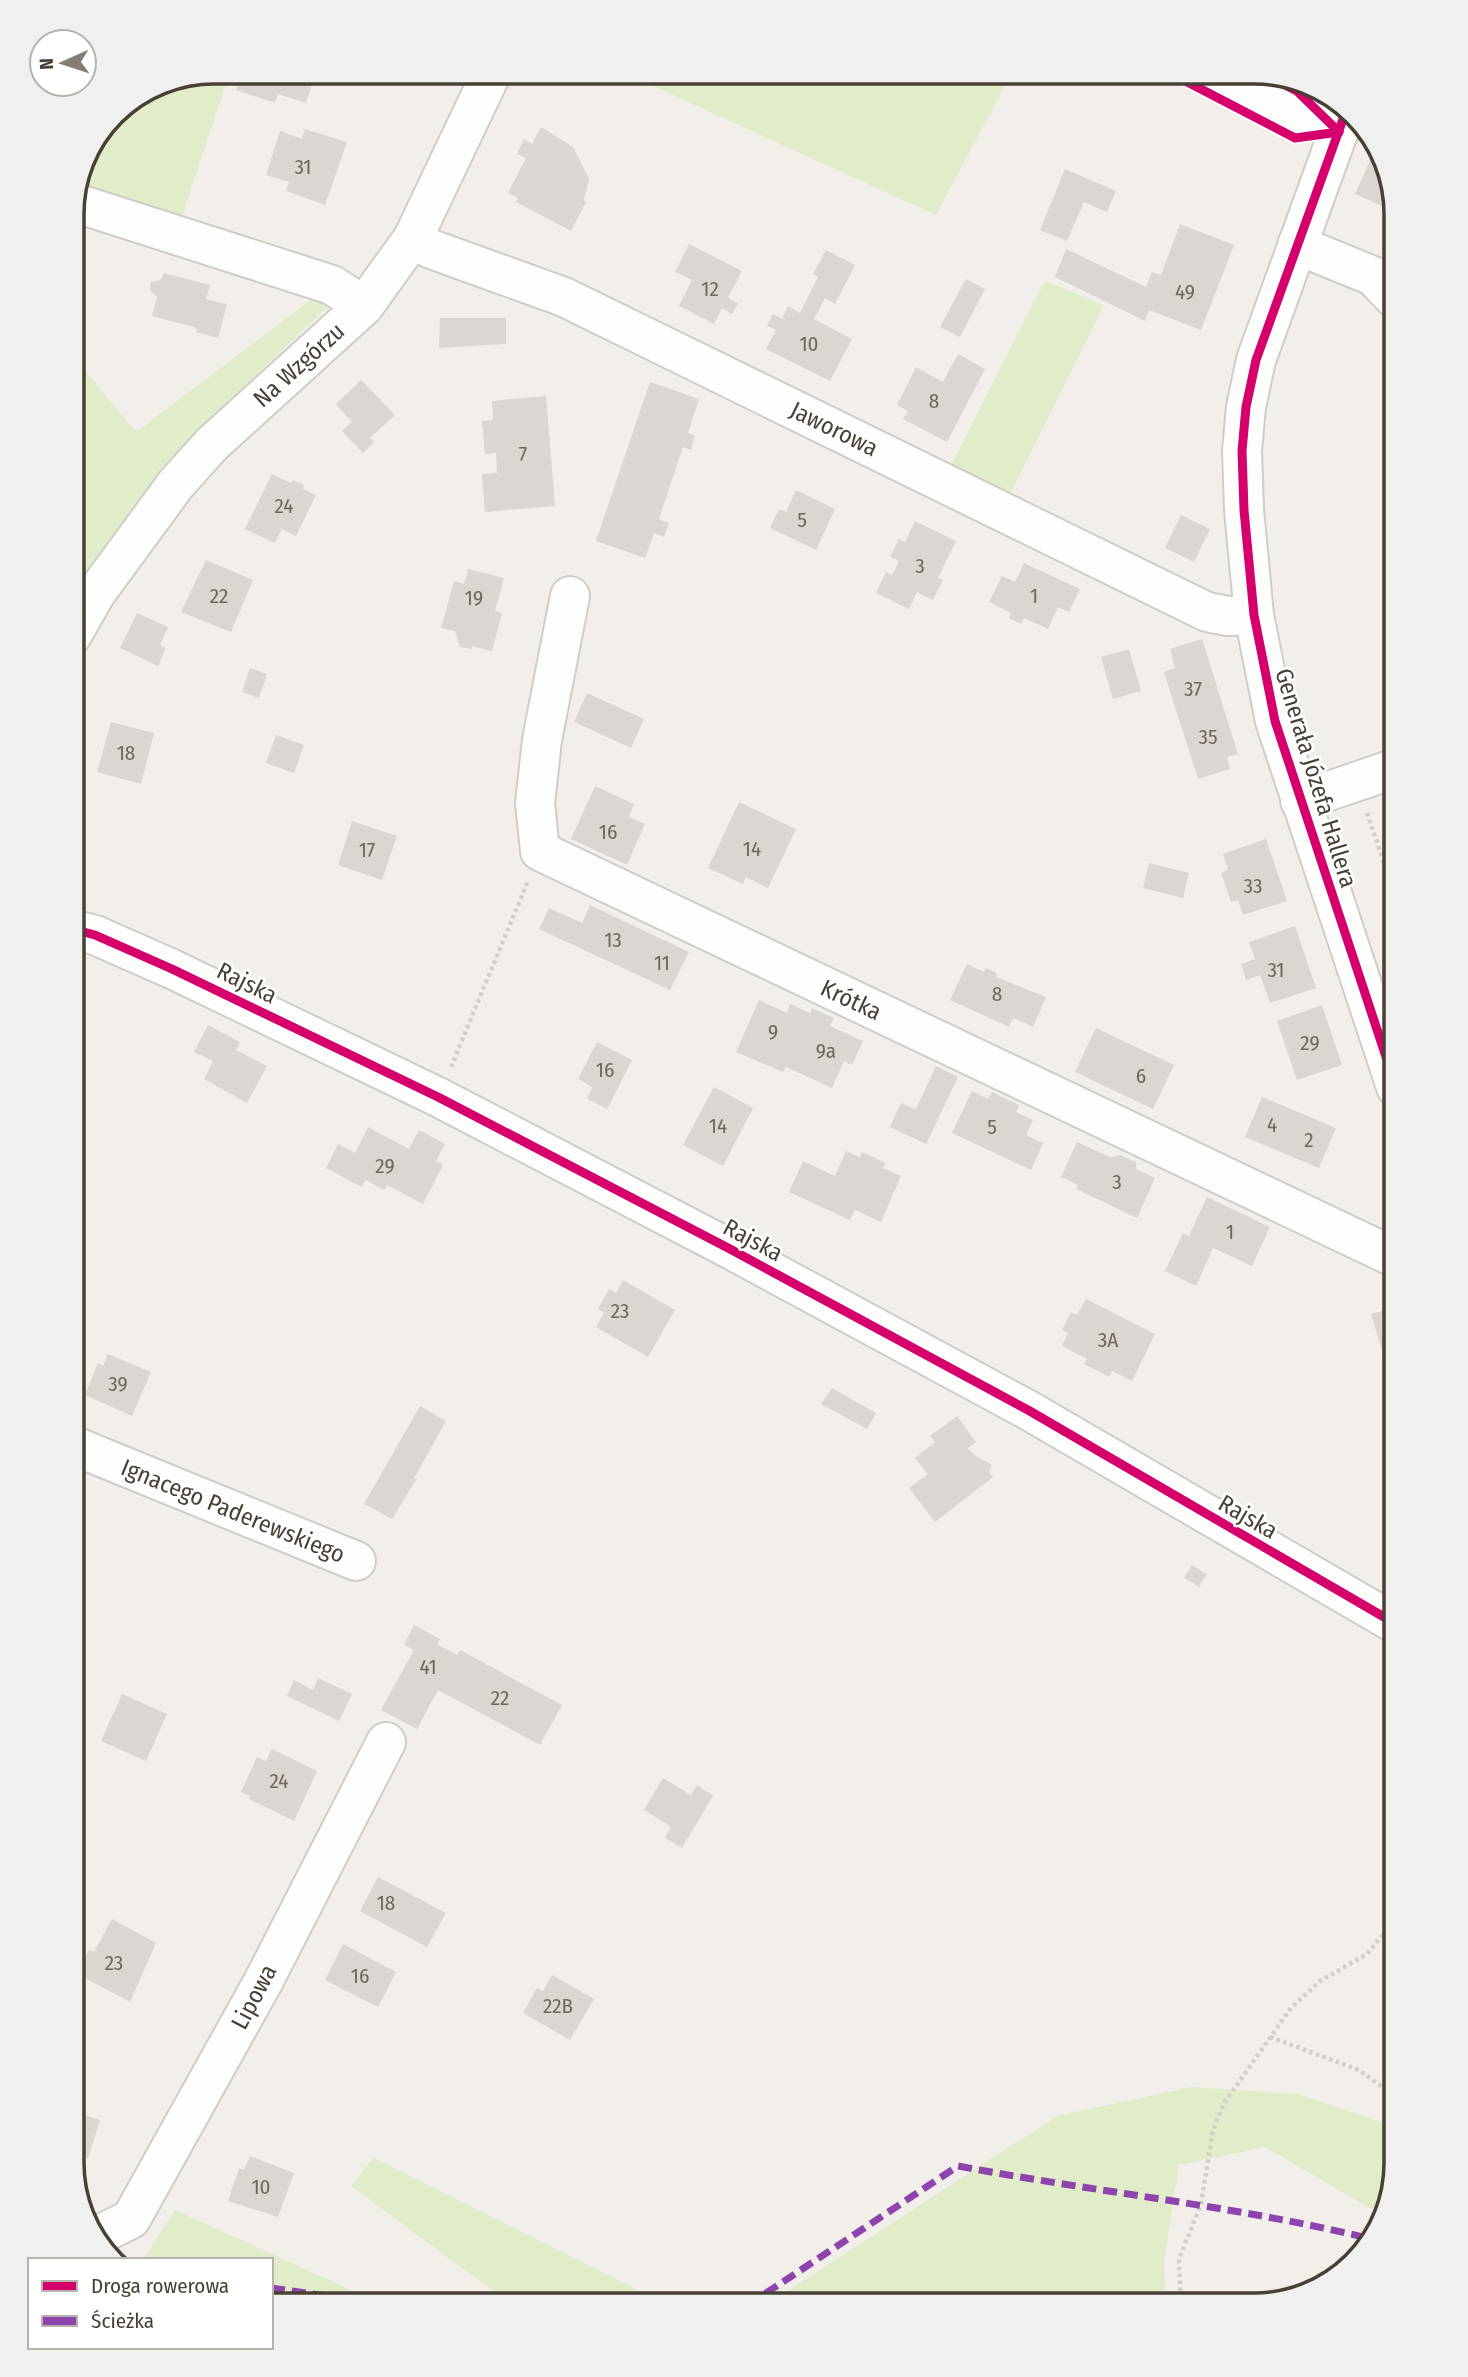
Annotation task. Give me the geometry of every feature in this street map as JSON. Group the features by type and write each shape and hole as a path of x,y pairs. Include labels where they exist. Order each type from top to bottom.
{"street":[{"name":"Na Wzgórzu","path":"84,614 96,593 176,484 212,444 364,306 413,238 486,84"},
{"path":"1250,84 1342,121"},
{"name":"Generała Józefa Hallera","path":"1342,121 1256,360 1246,407 1242,451 1244,510 1254,615 1275,721 1384,1051"},
{"path":"84,206 332,285 364,306"},
{"name":"Jaworowa","path":"413,238 431,249 564,297 1207,612 1228,616 1254,615"},
{"path":"1297,245 1373,276 1384,287"},
{"path":"540,851 535,803 542,740 570,596"},
{"path":"1300,801 1384,772"},
{"name":"Krótka","path":"540,851 1384,1252"},
{"name":"Rajska","path":"84,932 173,968 438,1097 730,1249 1028,1410 1384,1617"},
{"name":"Ignacego Paderewskiego","path":"84,1450 356,1561"},
{"name":"Lipowa","path":"103,2231 131,2219 263,1982 386,1742"}],"path":[{"path":"438,1097 540,851"},
{"path":"1180,2293 1179,2259 1201,2204 1213,2130 1224,2103 1291,2008 1320,1981 1367,1954 1384,1933"},
{"path":"1270,2037 1359,2070 1384,2088"}],"green space":[{"path":"226,84 181,219 86,190 91,172 101,149 116,128 142,106 180,88"},
{"path":"649,84 1006,84 936,215"},
{"path":"1045,281 1104,305 1009,496 950,467"},
{"path":"317,295 328,306 191,438 84,574 84,369 136,432"},
{"path":"1192,2087 1298,2094 1384,2123 1384,2163 1380,2197 1375,2211 1265,2147 1179,2165 1164,2262 1165,2293 784,2293 1057,2116"},
{"path":"373,2158 643,2293 496,2293 351,2186"},
{"path":"175,2210 358,2293 273,2293 273,2258 144,2258"}],"building":[{"path":"238,84 312,84 306,103 278,94 275,103 236,90"},
{"path":"541,127 573,147 589,179 584,200 586,202 571,231 516,202 518,198 508,193 526,158 517,154 524,139 532,144"},
{"path":"305,129 347,142 325,205 286,191 289,182 266,175 280,131 302,139"},
{"path":"1371,158 1380,180 1384,207 1355,194"},
{"path":"1065,169 1116,191 1107,212 1084,202 1067,241 1040,230"},
{"path":"1180,224 1234,245 1201,330 1149,310 1145,321 1055,277 1066,249 1146,287 1152,272 1161,275"},
{"path":"689,244 742,271 728,298 738,303 732,314 722,308 714,324 679,306 692,280 675,272"},
{"path":"826,250 855,265 835,304 825,298 814,319 852,339 830,381 766,349 776,330 767,326 773,314 782,319 788,306 800,313 818,277 813,274"},
{"path":"164,273 210,285 206,299 227,304 218,338 196,332 197,328 152,316 157,297 150,290 151,282 161,280"},
{"path":"966,279 985,289 960,337 940,327"},
{"path":"440,318 506,318 506,344 439,348"},
{"path":"958,354 985,369 947,442 903,419 908,411 897,405 916,367 943,382"},
{"path":"361,380 395,415 370,438 374,442 363,453 342,431 352,422 336,404"},
{"path":"650,382 699,399 688,433 695,436 691,450 683,447 659,519 669,523 664,537 654,533 645,558 596,541"},
{"path":"546,396 555,506 485,512 482,474 497,473 496,453 485,454 482,421 493,420 492,401"},
{"path":"272,474 291,483 293,480 304,485 303,489 316,495 296,536 282,529 275,543 245,529"},
{"path":"796,490 835,509 816,550 770,528 779,509 786,512"},
{"path":"1181,515 1210,529 1194,562 1165,548"},
{"path":"915,521 956,541 938,578 943,580 933,600 917,592 909,609 876,593 886,572 892,575 899,561 890,557 899,539 905,542"},
{"path":"206,560 253,580 231,632 181,612"},
{"path":"1024,563 1080,589 1069,612 1058,607 1048,629 1024,618 1021,624 1009,618 1011,613 989,602 1002,576 1015,582"},
{"path":"468,569 504,578 495,611 502,613 492,651 472,646 471,649 460,647 455,631 441,628 454,581 464,584"},
{"path":"137,613 168,627 160,645 166,648 158,666 120,648"},
{"path":"1202,639 1238,754 1227,757 1230,769 1198,779 1164,672 1175,668 1170,649"},
{"path":"1129,649 1141,691 1113,699 1101,657"},
{"path":"250,668 267,674 259,698 242,692"},
{"path":"587,693 644,719 631,748 574,722"},
{"path":"111,722 154,733 141,784 97,772"},
{"path":"276,735 304,745 294,773 266,763"},
{"path":"595,786 634,804 629,817 645,824 627,865 571,839"},
{"path":"739,802 796,829 768,888 746,877 743,884 708,868"},
{"path":"352,821 397,836 382,880 338,865"},
{"path":"1266,839 1287,901 1243,915 1238,900 1231,902 1221,873 1228,870 1223,854"},
{"path":"1149,863 1189,873 1183,898 1143,888"},
{"path":"590,905 689,952 670,990 539,929 549,908 582,923"},
{"path":"1295,926 1316,988 1270,1003 1260,975 1246,980 1241,964 1255,959 1249,942"},
{"path":"967,964 984,972 986,968 997,973 996,977 1046,997 1033,1027 1013,1018 1009,1027 950,1000"},
{"path":"759,1000 787,1013 790,1004 810,1013 812,1008 834,1018 830,1026 863,1041 852,1065 844,1061 832,1088 786,1067 783,1072 736,1052"},
{"path":"1322,1005 1342,1065 1297,1080 1277,1021"},
{"path":"208,1025 240,1042 236,1050 267,1066 247,1103 204,1079 213,1061 194,1052"},
{"path":"1096,1028 1174,1065 1153,1109 1075,1072"},
{"path":"597,1042 632,1060 607,1109 587,1099 592,1087 578,1079"},
{"path":"936,1066 958,1077 926,1144 890,1127 901,1103 916,1109"},
{"path":"714,1087 753,1108 723,1166 683,1145"},
{"path":"972,1091 988,1099 992,1092 1019,1105 1016,1112 1033,1120 1026,1135 1043,1143 1031,1170 952,1133"},
{"path":"1262,1097 1336,1128 1319,1168 1245,1137"},
{"path":"368,1127 409,1149 419,1130 445,1144 436,1161 443,1165 423,1204 387,1185 384,1190 366,1180 362,1187 326,1168 338,1144 355,1153"},
{"path":"1077,1142 1110,1157 1120,1155 1136,1162 1136,1169 1155,1178 1137,1218 1076,1189 1078,1185 1061,1177"},
{"path":"846,1151 860,1157 862,1152 886,1163 883,1168 901,1176 881,1222 855,1210 850,1220 789,1192 803,1161 835,1176"},
{"path":"1207,1197 1270,1227 1252,1266 1213,1248 1196,1286 1165,1271 1183,1233 1189,1236"},
{"path":"623,1280 675,1310 648,1357 596,1327 604,1313 598,1309 609,1289 616,1293"},
{"path":"1086,1299 1155,1334 1132,1381 1112,1371 1109,1377 1084,1364 1087,1359 1062,1346 1068,1333 1062,1330 1071,1312 1077,1315"},
{"path":"1384,1310 1384,1357 1371,1314"},
{"path":"108,1354 151,1372 132,1416 85,1395 98,1363 103,1366"},
{"path":"832,1388 876,1413 867,1429 821,1404"},
{"path":"420,1406 446,1421 414,1478 416,1480 392,1519 364,1504"},
{"path":"957,1416 976,1442 968,1448 974,1455 992,1465 989,1472 993,1477 935,1522 909,1488 928,1474 915,1458 935,1442 930,1436"},
{"path":"1192,1565 1207,1574 1199,1587 1184,1578"},
{"path":"414,1625 440,1639 437,1644 457,1655 460,1650 562,1705 540,1745 438,1690 417,1729 381,1710 414,1650 404,1645"},
{"path":"318,1678 352,1694 339,1721 287,1696 294,1680 313,1690"},
{"path":"122,1694 167,1714 146,1761 101,1741"},
{"path":"272,1749 317,1771 294,1821 249,1799 250,1796 241,1792 257,1757 266,1761"},
{"path":"663,1778 691,1795 697,1785 713,1796 682,1848 665,1838 671,1827 644,1810"},
{"path":"378,1877 446,1913 427,1947 360,1911"},
{"path":"112,1919 156,1943 130,2002 84,1978 84,1960 89,1950 94,1952"},
{"path":"343,1944 396,1972 378,2007 325,1980"},
{"path":"552,1975 594,1999 570,2040 523,2013 537,1988 543,1991"},
{"path":"84,2115 100,2120 88,2159 84,2156"},
{"path":"250,2156 294,2173 278,2217 228,2201 239,2168 244,2170"}],"marked path":[{"path":"766,2293 958,2166 1218,2208 1361,2236"},
{"path":"273,2288 306,2293"}],"cycle path":[{"path":"1191,84 1295,138 1339,132"},
{"path":"1298,92 1339,132"},
{"path":"1343,119 1256,360 1246,407 1242,451 1244,510 1254,615 1275,721 1384,1051"},
{"path":"84,932 172,969 438,1097 730,1249 1028,1410 1384,1617"}]}
